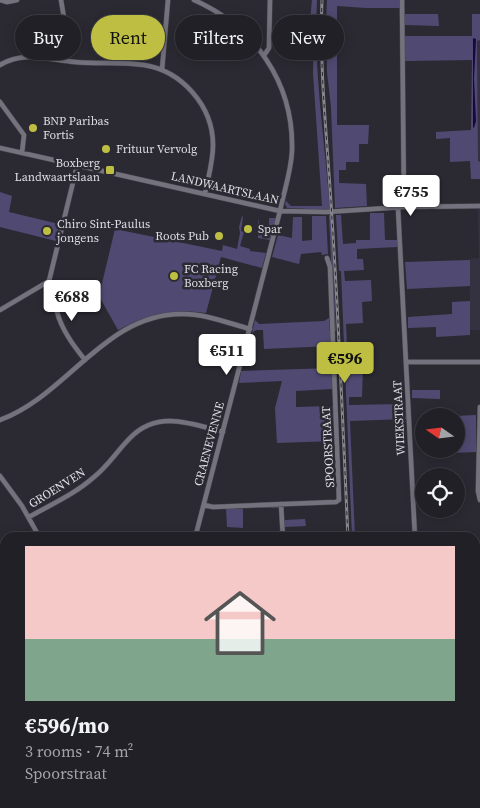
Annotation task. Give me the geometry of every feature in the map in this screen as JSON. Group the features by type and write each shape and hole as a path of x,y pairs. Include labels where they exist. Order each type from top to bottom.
{"street":[{"path":"0,0 7,2 17,0"},
{"path":"61,0 65,24 65,61"},
{"path":"162,70 168,0"},
{"name":"CRAENEVENNE","path":"194,0 234,24 264,54 283,94 290,124 291,162 280,212 197,532"},
{"path":"264,54 269,48 270,0"},
{"name":"WIEKSTRAAT","path":"402,0 401,207 415,532"},
{"path":"0,65 10,60 25,57 134,64 162,70 181,81 195,94 210,122 213,156 205,194"},
{"path":"0,102 24,135 22,153"},
{"name":"LANDWAARTSLAAN","path":"0,148 280,212 334,212 401,207 480,206"},
{"path":"77,166 49,281 54,291 57,310 65,332 85,360"},
{"name":"SPOORSTRAAT","path":"204,505 213,507 336,502 339,500 330,267 327,258"},
{"path":"0,310 49,281"},
{"path":"0,420 21,412 45,396 120,331 143,321 162,316 184,314 197,315 250,329"},
{"path":"407,362 480,362"},
{"path":"480,407 478,491 480,500"},
{"name":"GROENVEN","path":"29,517 92,479 105,468 138,430 148,425 172,420 223,432"},
{"path":"0,476 9,486 37,532"},
{"path":"281,504 283,532"}],"shaded area":[{"path":"312,0 317,0 316,15 311,15"},
{"path":"327,0 400,0 400,8 337,6 337,15 326,15"},
{"path":"405,14 438,14 439,26 405,25"},
{"path":"472,14 480,14 480,40 477,41 478,161 480,162 480,179 471,179 470,161 450,162 450,138 436,139 436,132 471,130 472,60 405,61 405,36 472,36"},
{"path":"473,38 476,39 474,79 476,121 474,128 473,127"},
{"path":"480,40 480,162 478,162 477,41"},
{"path":"313,60 317,60 330,210 287,208 285,204 287,196 286,201 291,206 322,206"},
{"path":"327,60 337,60 337,125 369,125 368,144 359,144 359,162 346,162 346,170 339,170 339,183 366,184 367,206 335,208 331,107"},
{"path":"0,192 12,196 9,212 59,224 56,241 0,227"},
{"path":"478,209 480,209 480,330 470,330 470,259 479,258"},
{"path":"370,213 384,213 385,240 397,240 397,247 357,249 357,259 363,259 364,270 344,271 345,281 371,280 372,301 362,302 363,323 346,324 348,365 363,365 362,397 349,397 349,405 405,404 406,419 350,421 355,532 352,532 341,271 339,271 336,215 341,215 343,244 356,243 356,240 370,240"},
{"path":"329,215 331,215 336,331 334,331"},
{"path":"242,216 241,231 244,232 240,246 250,249 250,251 266,253 262,268 221,257 206,313 182,312 160,314 140,320 118,330 99,296 115,229 222,251 223,245 237,249"},
{"path":"312,216 326,216 328,254 322,255 321,252 301,254 299,264 272,257 278,235 292,238 293,217 302,217 302,241 312,240"},
{"path":"258,218 260,230 268,233 269,218 276,218 270,240 258,238"},
{"path":"470,260 470,286 407,289 405,262"},
{"path":"470,301 470,335 436,337 436,327 408,328 408,317 452,314 452,302"},
{"path":"329,318 331,346 264,349 263,330 256,330 252,333 255,320 259,324 324,321"},
{"path":"332,368 332,389 296,391 296,407 333,406 335,441 277,443 275,408 282,381 239,383 241,371"},
{"path":"412,390 440,390 440,399 412,398"},
{"path":"476,415 476,452 465,452 465,416"},
{"path":"226,509 243,509 243,528 227,527"},
{"path":"305,519 306,526 285,527 285,520"}],"railway":[{"path":"322,0 323,82 337,299 348,532"}],"place":[{"name":"BNP Paribas Fortis","path":"33,128"},
{"name":"Frituur Vervolg","path":"106,149"},
{"name":"Boxberg Landwaartslaan","path":"110,170"},
{"name":"Spar","path":"248,229"},
{"name":"Chiro Sint-Paulus jongens","path":"47,231"},
{"name":"Roots Pub","path":"219,236"},
{"name":"FC Racing Boxberg","path":"174,276"}]}
